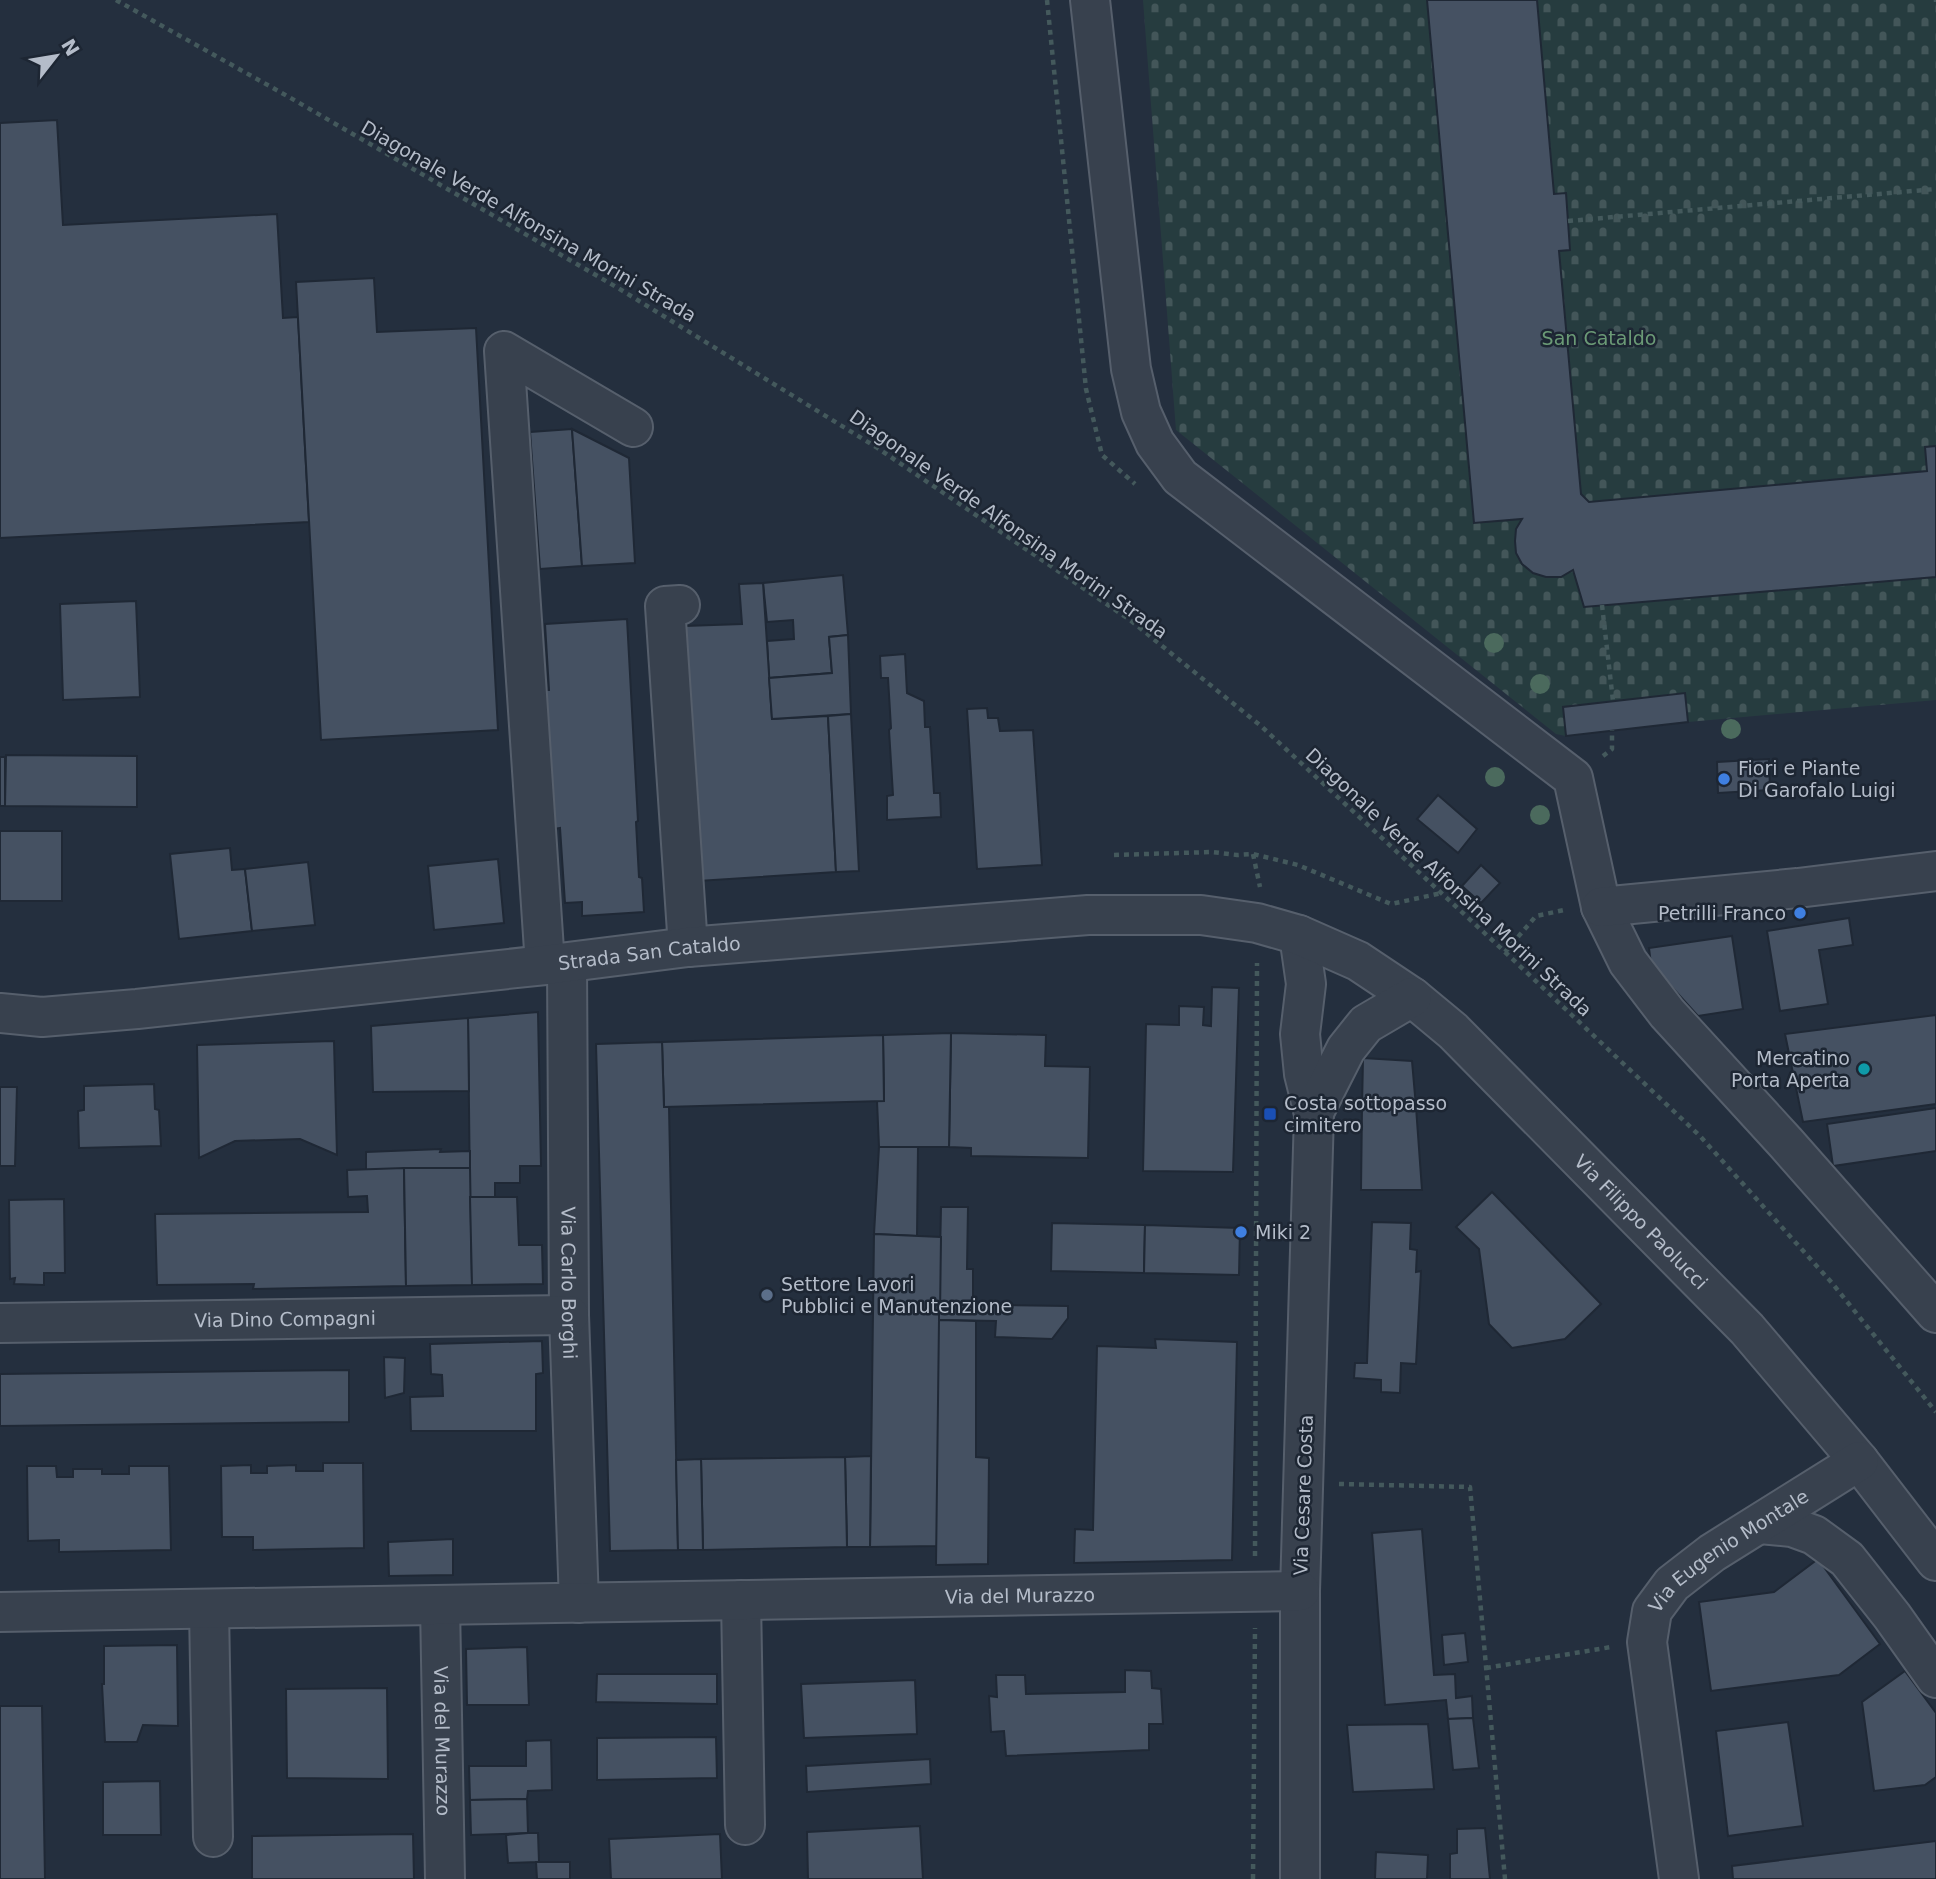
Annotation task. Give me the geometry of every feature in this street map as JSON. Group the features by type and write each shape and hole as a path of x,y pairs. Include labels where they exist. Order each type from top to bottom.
{"street":[{"path":"1090,0 1131,369 1141,412 1155,443 1180,477 1573,778 1601,907 1628,962 1667,1013 1786,1143 1936,1314"},
{"name":"Via Carlo Borghi","path":"579,1603 556,964 504,351 633,427"},
{"path":"680,605 665,606 688,947"},
{"path":"1601,907 1798,888 1936,871"},
{"name":"Strada San Cataldo","path":"0,1013 42,1017 110,1011 556,964 688,947 1088,915 1201,915 1257,923 1299,934"},
{"name":"Via Filippo Paolucci","path":"1299,934 1358,961 1443,1021 1747,1329 1859,1461 1936,1560"},
{"name":"Via Cesare Costa","path":"1299,934 1306,984 1300,1034 1304,1074 1314,1111 1300,1591 1300,1879"},
{"name":"Via Cesare Costa","path":"1314,1111 1346,1049 1366,1024 1412,997"},
{"name":"Via Dino Compagni","path":"0,1323 569,1315"},
{"name":"Via Eugenio Montale","path":"1679,1879 1647,1642 1652,1611 1672,1584 1712,1553 1859,1461"},
{"path":"1760,1524 1792,1527 1814,1535 1847,1559 1936,1678"},
{"name":"Via del Murazzo","path":"0,1612 1300,1591"},
{"path":"741,1600 745,1825"},
{"name":"Via del Murazzo","path":"440,1605 445,1879"},
{"path":"209,1609 213,1837"}],"path":[{"name":"Diagonale Verde Alfonsina Morini Strada","path":"116,0 618,288 887,455 1130,620 1261,726 1700,1136 1832,1283 1936,1412"},
{"path":"1568,221 1936,189"},
{"path":"1602,605 1613,701"},
{"path":"1114,855 1212,852 1253,854 1297,864 1391,904 1442,893"},
{"path":"1253,854 1260,886 1257,923 1253,1879"},
{"path":"1505,952 1536,916 1570,909 1601,907"},
{"path":"1303,1484 1470,1487 1505,1879"},
{"path":"1486,1668 1647,1642"}],"green space":[{"name":"San Cataldo","path":"1143,0 1936,0 1936,700 1688,722 1566,736 1556,734 1176,430"}],"building":[{"path":"1427,0 1537,0 1554,194 1566,193 1570,250 1559,251 1581,494 1589,502 1927,471 1925,447 1936,446 1936,577 1584,607 1573,570 1561,577 1546,577 1533,573 1522,564 1516,553 1515,541 1516,529 1522,519 1474,523"},
{"path":"57,120 63,225 277,214 283,318 298,317 309,522 0,538 0,123"},
{"path":"374,278 377,332 476,328 498,730 321,740 296,282"},
{"path":"572,429 582,566 540,569 530,432"},
{"path":"572,429 629,458 635,563 582,566"},
{"path":"843,575 848,635 829,637 832,673 769,678 767,641 794,639 793,620 767,622 763,583"},
{"path":"763,583 772,719 828,716 836,872 698,881 684,626 742,624 739,584"},
{"path":"136,601 140,697 63,700 60,604"},
{"path":"627,619 639,877 642,878 644,912 582,916 582,902 565,903 560,828 549,830 540,690 549,690 545,624"},
{"path":"848,635 851,714 772,719 769,678 832,673 829,637"},
{"path":"905,654 907,693 924,701 925,727 930,727 934,793 940,793 941,817 887,820 887,796 893,795 891,728 888,678 881,678 880,656"},
{"path":"1685,693 1688,722 1566,736 1563,707"},
{"path":"987,708 988,718 998,718 1000,731 1033,730 1042,865 977,869 967,709"},
{"path":"851,714 859,871 836,872 828,716"},
{"path":"6,755 137,756 137,807 5,806"},
{"path":"0,757 5,757 5,806 0,806"},
{"path":"1769,759 1770,790 1718,793 1717,762"},
{"path":"1438,795 1477,829 1458,853 1417,819"},
{"path":"0,831 62,831 62,901 0,901"},
{"path":"230,848 232,870 245,869 252,931 179,939 170,854"},
{"path":"498,859 504,923 434,930 428,866"},
{"path":"308,862 315,925 252,931 245,869"},
{"path":"1481,865 1500,883 1481,903 1462,886"},
{"path":"1849,918 1853,945 1819,950 1828,1004 1780,1011 1767,931"},
{"path":"1732,936 1743,1009 1698,1016 1651,964 1649,948"},
{"path":"1212,987 1239,988 1233,1172 1143,1171 1146,1024 1179,1025 1179,1006 1204,1007 1203,1025 1211,1026"},
{"path":"538,1012 541,1166 520,1166 520,1183 495,1183 495,1197 470,1197 468,1018"},
{"name":"Mercatino Porta Aperta","path":"1936,1015 1936,1104 1803,1122 1785,1034"},
{"path":"468,1018 469,1091 373,1092 371,1026"},
{"path":"951,1033 1046,1035 1045,1066 1090,1067 1088,1158 971,1156 971,1148 949,1147"},
{"path":"951,1033 949,1147 879,1147 877,1101 884,1101 883,1035"},
{"path":"883,1035 884,1101 664,1107 662,1042"},
{"path":"334,1041 337,1155 300,1139 235,1141 199,1158 197,1045"},
{"path":"662,1042 664,1107 669,1107 678,1550 610,1551 596,1044"},
{"path":"1363,1058 1412,1061 1416,1107 1362,1107"},
{"path":"154,1084 161,1146 79,1148 78,1111 84,1110 84,1086"},
{"path":"0,1087 17,1087 15,1166 0,1166"},
{"path":"1362,1107 1416,1107 1422,1190 1361,1190"},
{"path":"1936,1108 1936,1151 1833,1166 1827,1124"},
{"path":"879,1147 918,1147 917,1236 874,1234"},
{"path":"441,1149 440,1152 470,1151 470,1168 366,1170 366,1152"},
{"path":"404,1168 406,1286 253,1289 254,1284 157,1285 155,1214 368,1212 367,1196 348,1197 347,1170"},
{"path":"404,1168 470,1168 472,1285 406,1286"},
{"path":"1492,1192 1601,1304 1565,1339 1512,1348 1489,1324 1479,1249 1456,1227"},
{"path":"470,1197 517,1197 519,1245 542,1245 543,1284 472,1285"},
{"path":"64,1199 65,1273 44,1273 44,1285 14,1284 15,1278 10,1279 9,1200"},
{"path":"941,1207 968,1207 967,1269 973,1269 973,1304 939,1304"},
{"path":"1372,1222 1411,1223 1410,1249 1417,1250 1416,1272 1421,1271 1416,1364 1401,1363 1400,1393 1381,1392 1381,1380 1354,1378 1355,1363 1367,1363"},
{"path":"1052,1223 1145,1225 1144,1273 1051,1271"},
{"path":"1145,1225 1240,1228 1239,1275 1144,1273"},
{"path":"874,1234 941,1237 937,1546 870,1547"},
{"path":"939,1304 1068,1306 1068,1318 1052,1339 995,1337 996,1321 939,1320"},
{"path":"939,1320 976,1321 976,1457 989,1458 988,1564 936,1565"},
{"path":"1155,1339 1237,1342 1232,1560 1074,1563 1075,1529 1093,1530 1097,1346 1156,1348"},
{"path":"542,1341 543,1373 536,1374 536,1431 411,1431 410,1397 443,1396 442,1375 431,1374 430,1344"},
{"path":"384,1357 405,1358 404,1393 385,1398"},
{"path":"349,1370 349,1422 0,1426 0,1374"},
{"path":"871,1456 870,1547 847,1547 845,1457"},
{"path":"845,1457 847,1547 703,1550 701,1459"},
{"path":"701,1459 703,1550 678,1550 676,1460"},
{"path":"323,1463 363,1463 364,1548 253,1550 253,1537 222,1537 221,1466 251,1465 251,1473 267,1473 267,1466 296,1465 296,1471 323,1471"},
{"path":"27,1466 56,1466 57,1477 73,1477 73,1469 102,1469 102,1474 129,1474 129,1466 169,1466 171,1550 59,1552 59,1540 28,1541"},
{"path":"1422,1529 1434,1675 1455,1674 1456,1698 1472,1696 1473,1718 1448,1719 1446,1700 1385,1705 1372,1533"},
{"path":"453,1539 453,1575 389,1576 388,1542"},
{"path":"1818,1559 1880,1644 1839,1675 1711,1691 1699,1602 1774,1592"},
{"path":"1465,1633 1468,1662 1444,1665 1442,1635"},
{"path":"177,1645 178,1726 143,1725 137,1742 105,1742 102,1684 104,1646"},
{"path":"527,1647 529,1705 467,1705 466,1649"},
{"path":"1125,1670 1151,1671 1152,1688 1161,1689 1163,1724 1149,1724 1149,1750 1006,1756 1004,1731 991,1732 989,1696 997,1697 996,1675 1025,1675 1026,1694 1125,1692"},
{"path":"1905,1671 1936,1713 1936,1777 1925,1785 1874,1791 1862,1702"},
{"path":"597,1674 717,1674 717,1704 596,1702"},
{"path":"915,1680 917,1734 804,1738 801,1684"},
{"path":"387,1688 388,1779 287,1778 286,1689"},
{"path":"0,1706 42,1706 45,1879 0,1879"},
{"path":"1473,1718 1479,1768 1453,1770 1448,1719"},
{"path":"1788,1722 1803,1826 1728,1836 1716,1731"},
{"path":"1428,1724 1434,1789 1353,1792 1347,1725"},
{"path":"716,1737 717,1778 597,1780 597,1738"},
{"path":"551,1740 552,1790 528,1791 527,1799 470,1800 469,1766 526,1766 526,1741"},
{"path":"930,1759 931,1784 807,1792 806,1766"},
{"path":"160,1781 161,1835 103,1835 103,1782"},
{"path":"527,1799 528,1833 471,1835 470,1800"},
{"path":"920,1826 923,1879 808,1879 807,1832"},
{"path":"1485,1828 1490,1879 1450,1879 1450,1854 1457,1853 1457,1829"},
{"path":"538,1833 539,1862 508,1863 506,1835"},
{"path":"413,1834 414,1879 252,1879 252,1836"},
{"path":"720,1834 722,1879 611,1879 609,1839"},
{"path":"1936,1841 1936,1879 1733,1879 1732,1866"},
{"path":"1376,1852 1428,1855 1427,1879 1375,1879"},
{"path":"536,1862 570,1862 570,1879 537,1879"}],"place":[{"name":"Fiori e Piante Di Garofalo Luigi","path":"1724,779"},
{"name":"Petrilli Franco","path":"1800,913"},
{"name":"Mercatino Porta Aperta","path":"1864,1069"},
{"name":"Costa sottopasso cimitero","path":"1270,1114"},
{"name":"Miki 2","path":"1241,1232"},
{"name":"Settore Lavori Pubblici e Manutenzione","path":"767,1295"}]}
